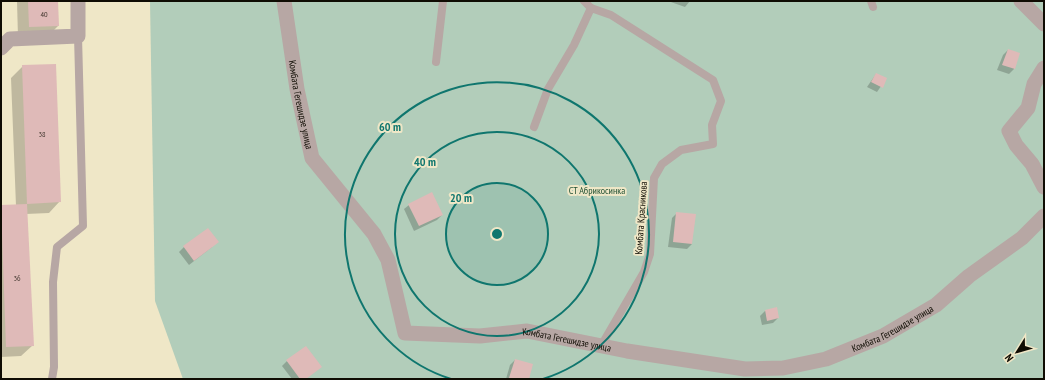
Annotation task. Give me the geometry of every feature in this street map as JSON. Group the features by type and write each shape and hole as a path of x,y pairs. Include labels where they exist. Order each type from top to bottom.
{"street":[{"path":"1,48 10,39 78,36 78,1"},
{"name":"Комбата Гегешидзе улица","path":"284,1 297,89 312,158 374,234 388,260 405,333 480,336 527,331 601,346 745,369 783,368 826,359 883,336 936,305 969,276 1022,238 1044,216"},
{"path":"1021,1 1044,24"},
{"path":"1044,68 1034,84 1028,108 1009,131 1016,145 1032,164 1044,187"}],"lane":[{"path":"436,62 443,1"},
{"name":"Комбата Красникова","path":"584,1 592,8 611,14 713,80 721,101 712,125 713,144 680,150 662,164 654,178 650,254 644,272 601,346"},
{"path":"534,127 548,89 574,45 592,8"},
{"path":"52,379 54,367 53,282 57,247 83,226 78,36"}],"green space":[{"name":"СТ Абрикосинка","path":"150,1 1044,1 1044,379 183,379 155,301"}],"building":[{"path":"28,1 58,1 59,26 29,27"},
{"path":"1008,49 1020,53 1015,69 1002,65"},
{"path":"56,64 61,202 27,204 22,65"},
{"path":"876,73 887,78 883,88 871,82"},
{"path":"432,192 443,215 419,226 408,204"},
{"path":"27,204 34,346 6,347 1,205"},
{"path":"676,212 696,214 692,244 673,242"},
{"path":"208,228 219,242 194,261 183,246"},
{"path":"777,307 779,318 767,321 765,310"},
{"path":"306,346 322,367 306,379 300,379 286,360"},
{"path":"515,359 533,364 529,379 509,378"}]}
